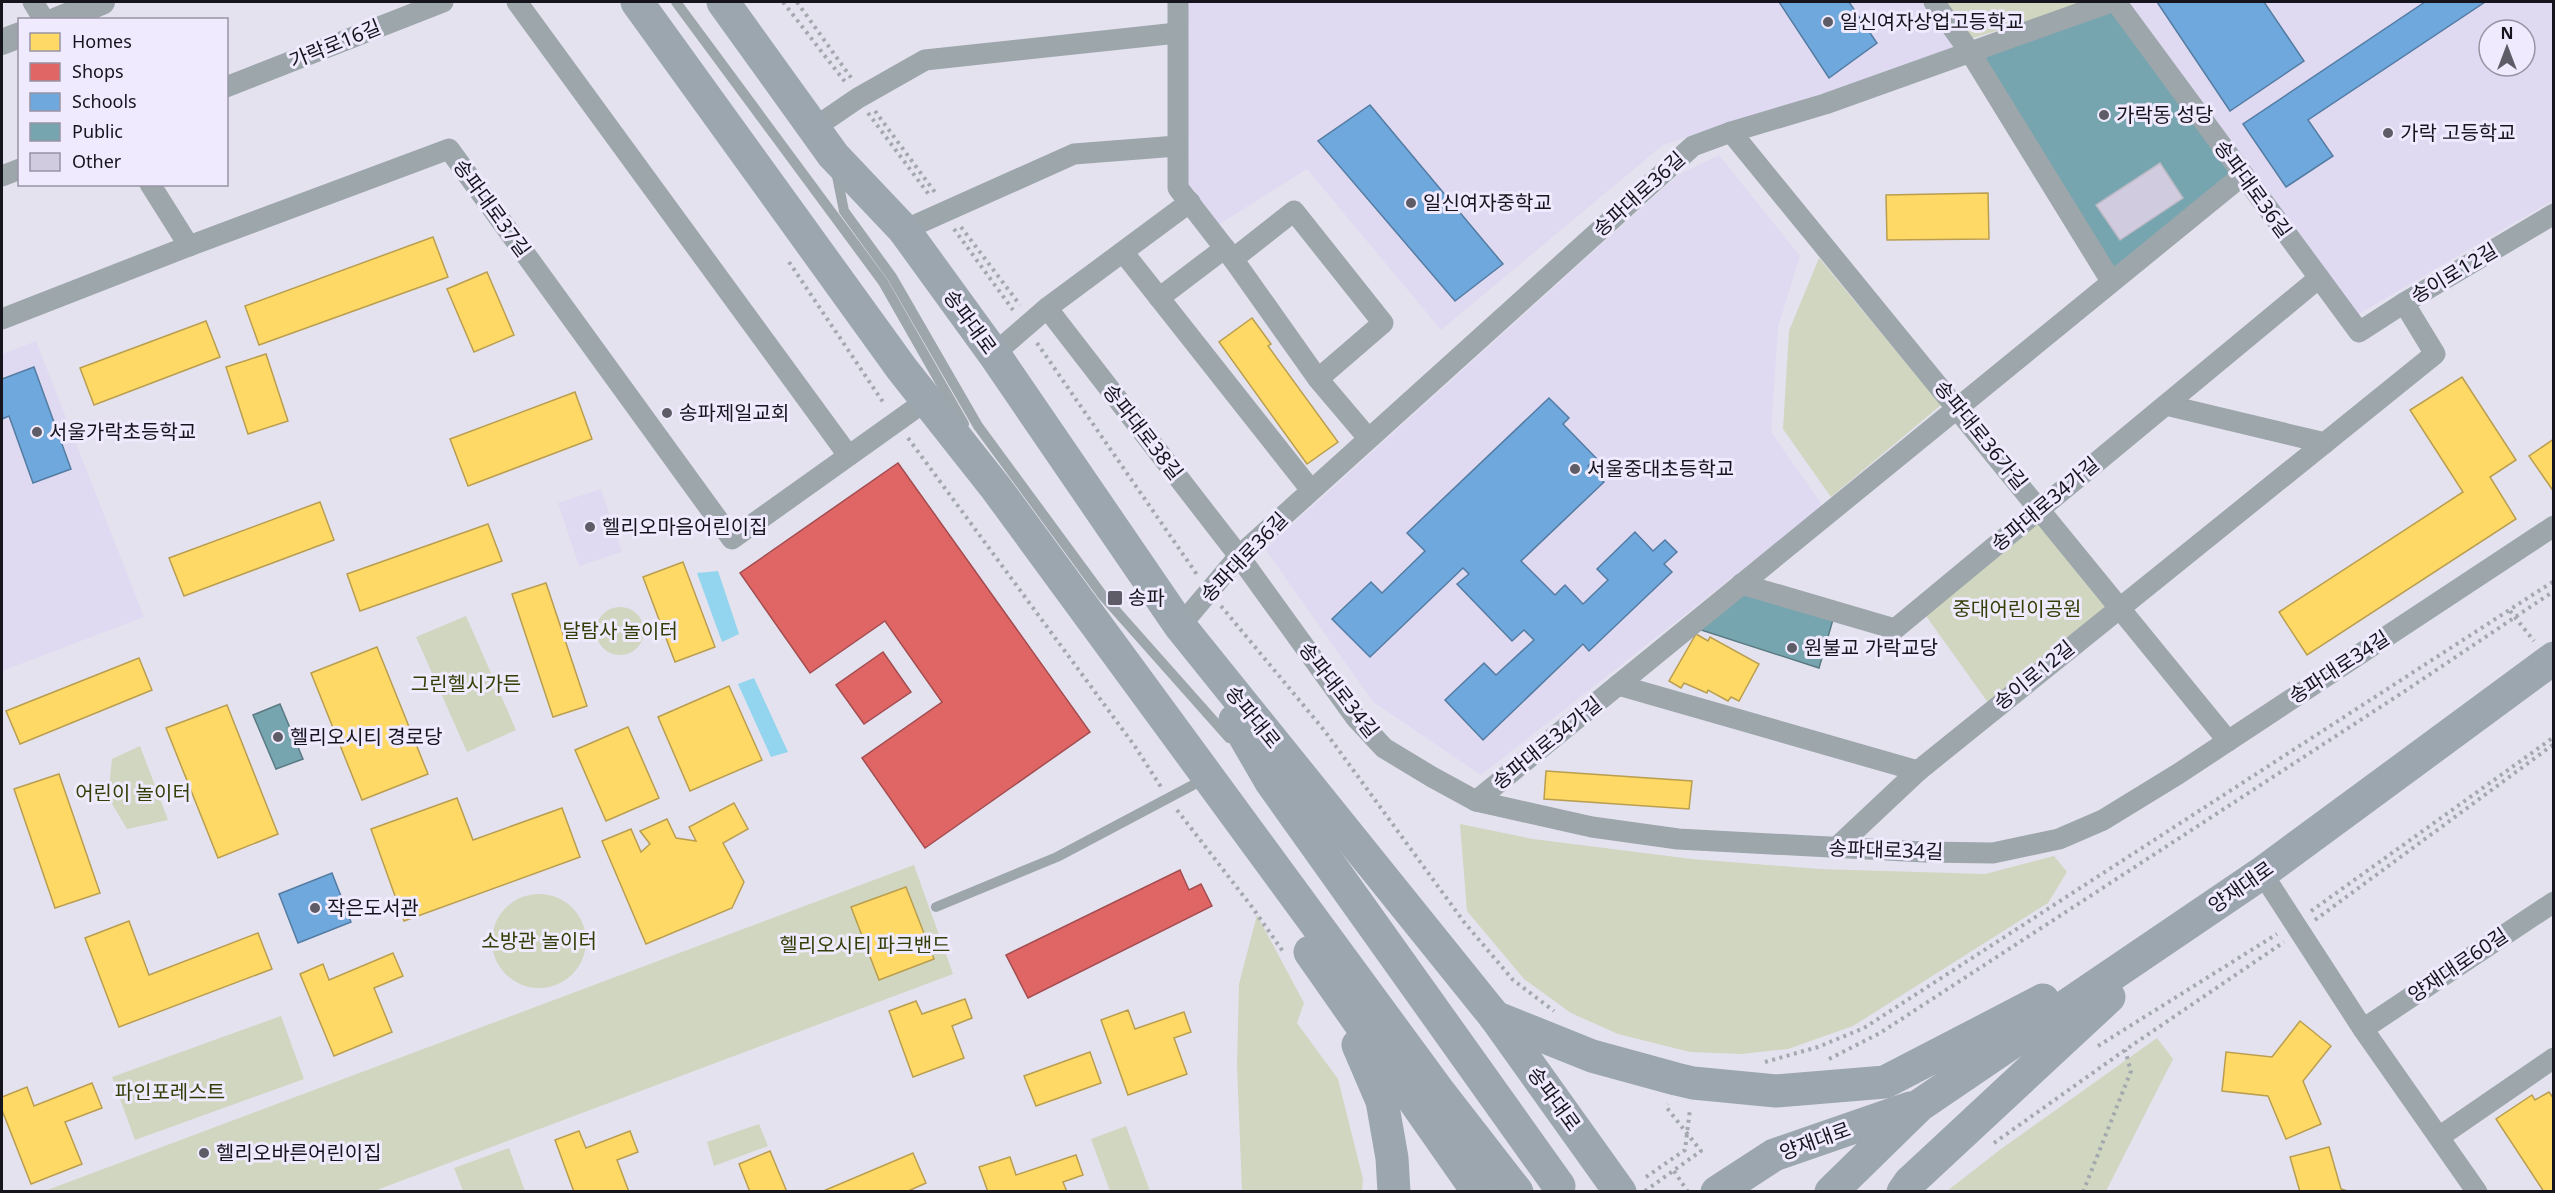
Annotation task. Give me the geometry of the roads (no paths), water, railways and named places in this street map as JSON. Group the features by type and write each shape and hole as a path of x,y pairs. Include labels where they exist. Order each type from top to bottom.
{"main road":[{"path":"637,2 902,369 996,488 1440,1093 1517,1191"},
{"name":"송파대로","path":"723,2 833,155 904,230 994,354 1179,626 1495,1017 1618,1184"},
{"path":"1179,626 1271,782 1559,1186"},
{"name":"양재대로","path":"1831,1191 1920,1105 2262,873 2553,658"},
{"path":"1173,729 1181,792 1333,986 1478,1191"},
{"path":"1495,1017 1592,1056 1693,1083 1776,1091 1885,1082 2183,928"},
{"path":"1903,1191 2183,928"},
{"path":"1333,986 1382,1101 1392,1158 1394,1191"},
{"name":"양재대로","path":"1717,1191 1774,1155 1920,1105"}],"street":[{"path":"33,2 43,18"},
{"path":"62,18 102,2"},
{"name":"가락로16길","path":"228,86 442,2"},
{"path":"517,2 848,455"},
{"path":"1178,2 1178,188 1229,253 1318,379 1368,438"},
{"path":"1934,2 1970,52 2111,281"},
{"name":"송파대로36길","path":"1179,626 1239,556 1693,146 1731,132 1825,104 2111,2"},
{"name":"송파대로36길","path":"2116,2 2360,332 2404,303"},
{"path":"814,128 860,97 925,60 1177,33"},
{"path":"2,42 18,36"},
{"name":"송파대로36가길","path":"1731,132 1957,406 2228,741"},
{"path":"904,230 1074,154 1177,146"},
{"name":"송파대로37길","path":"2,319 449,149 732,538 927,400"},
{"path":"2,176 18,170"},
{"name":"송파대로34가길","path":"1476,801 1957,406 2243,175"},
{"path":"151,186 189,246"},
{"path":"994,354 1047,308 1190,202"},
{"path":"1159,298 1294,211 1383,323 1318,379"},
{"name":"송이로12길","path":"1836,848 1918,771 2119,606 2434,354 2404,303 2553,214"},
{"path":"1123,252 1311,490"},
{"name":"송파대로34가길","path":"1741,584 1895,629 2319,278"},
{"name":"송파대로38길","path":"1047,308 1239,556"},
{"path":"2166,405 2325,442"},
{"name":"송파대로34길","path":"1239,556 1356,718 1384,748 1476,801 1592,827 1678,839 1836,848 1994,853 2059,839 2103,820 2228,741 2553,526"},
{"name":"송파대로34가길","path":"1618,684 1918,771"},
{"path":"2262,873 2363,1029 2477,1191"},
{"name":"양재대로60길","path":"2363,1029 2553,902"},
{"path":"2439,1137 2553,1058"}],"lane":[{"path":"676,2 883,282 970,436 996,488"},
{"path":"833,155 844,211 892,277 978,426 1103,597 1271,782"},
{"path":"936,907 1057,857 1181,792"}],"water":[{"path":"718,571 739,634 722,642 697,573"},
{"path":"754,678 788,752 771,757 738,684"}],"place":[{"name":"일신여자상업고등학교","path":"1828,22"},
{"name":"가락동 성당","path":"2104,115"},
{"name":"가락 고등학교","path":"2388,133"},
{"name":"일신여자중학교","path":"1411,203"},
{"name":"송파제일교회","path":"667,413"},
{"name":"서울가락초등학교","path":"37,432"},
{"name":"서울중대초등학교","path":"1575,469"},
{"name":"헬리오마음어린이집","path":"590,527"},
{"name":"송파","path":"1115,598"},
{"name":"원불교 가락교당","path":"1792,648"},
{"name":"헬리오시티 경로당","path":"278,737"},
{"name":"작은도서관","path":"315,908"},
{"name":"헬리오바른어린이집","path":"204,1153"}],"park label":[{"name":"중대어린이공원","path":"2017,609"},
{"name":"달탐사 놀이터","path":"620,631"},
{"name":"그린헬시가든","path":"466,684"},
{"name":"어린이 놀이터","path":"133,793"},
{"name":"소방관 놀이터","path":"539,941"},
{"name":"헬리오시티 파크밴드","path":"865,945"},
{"name":"파인포레스트","path":"170,1092"}]}
